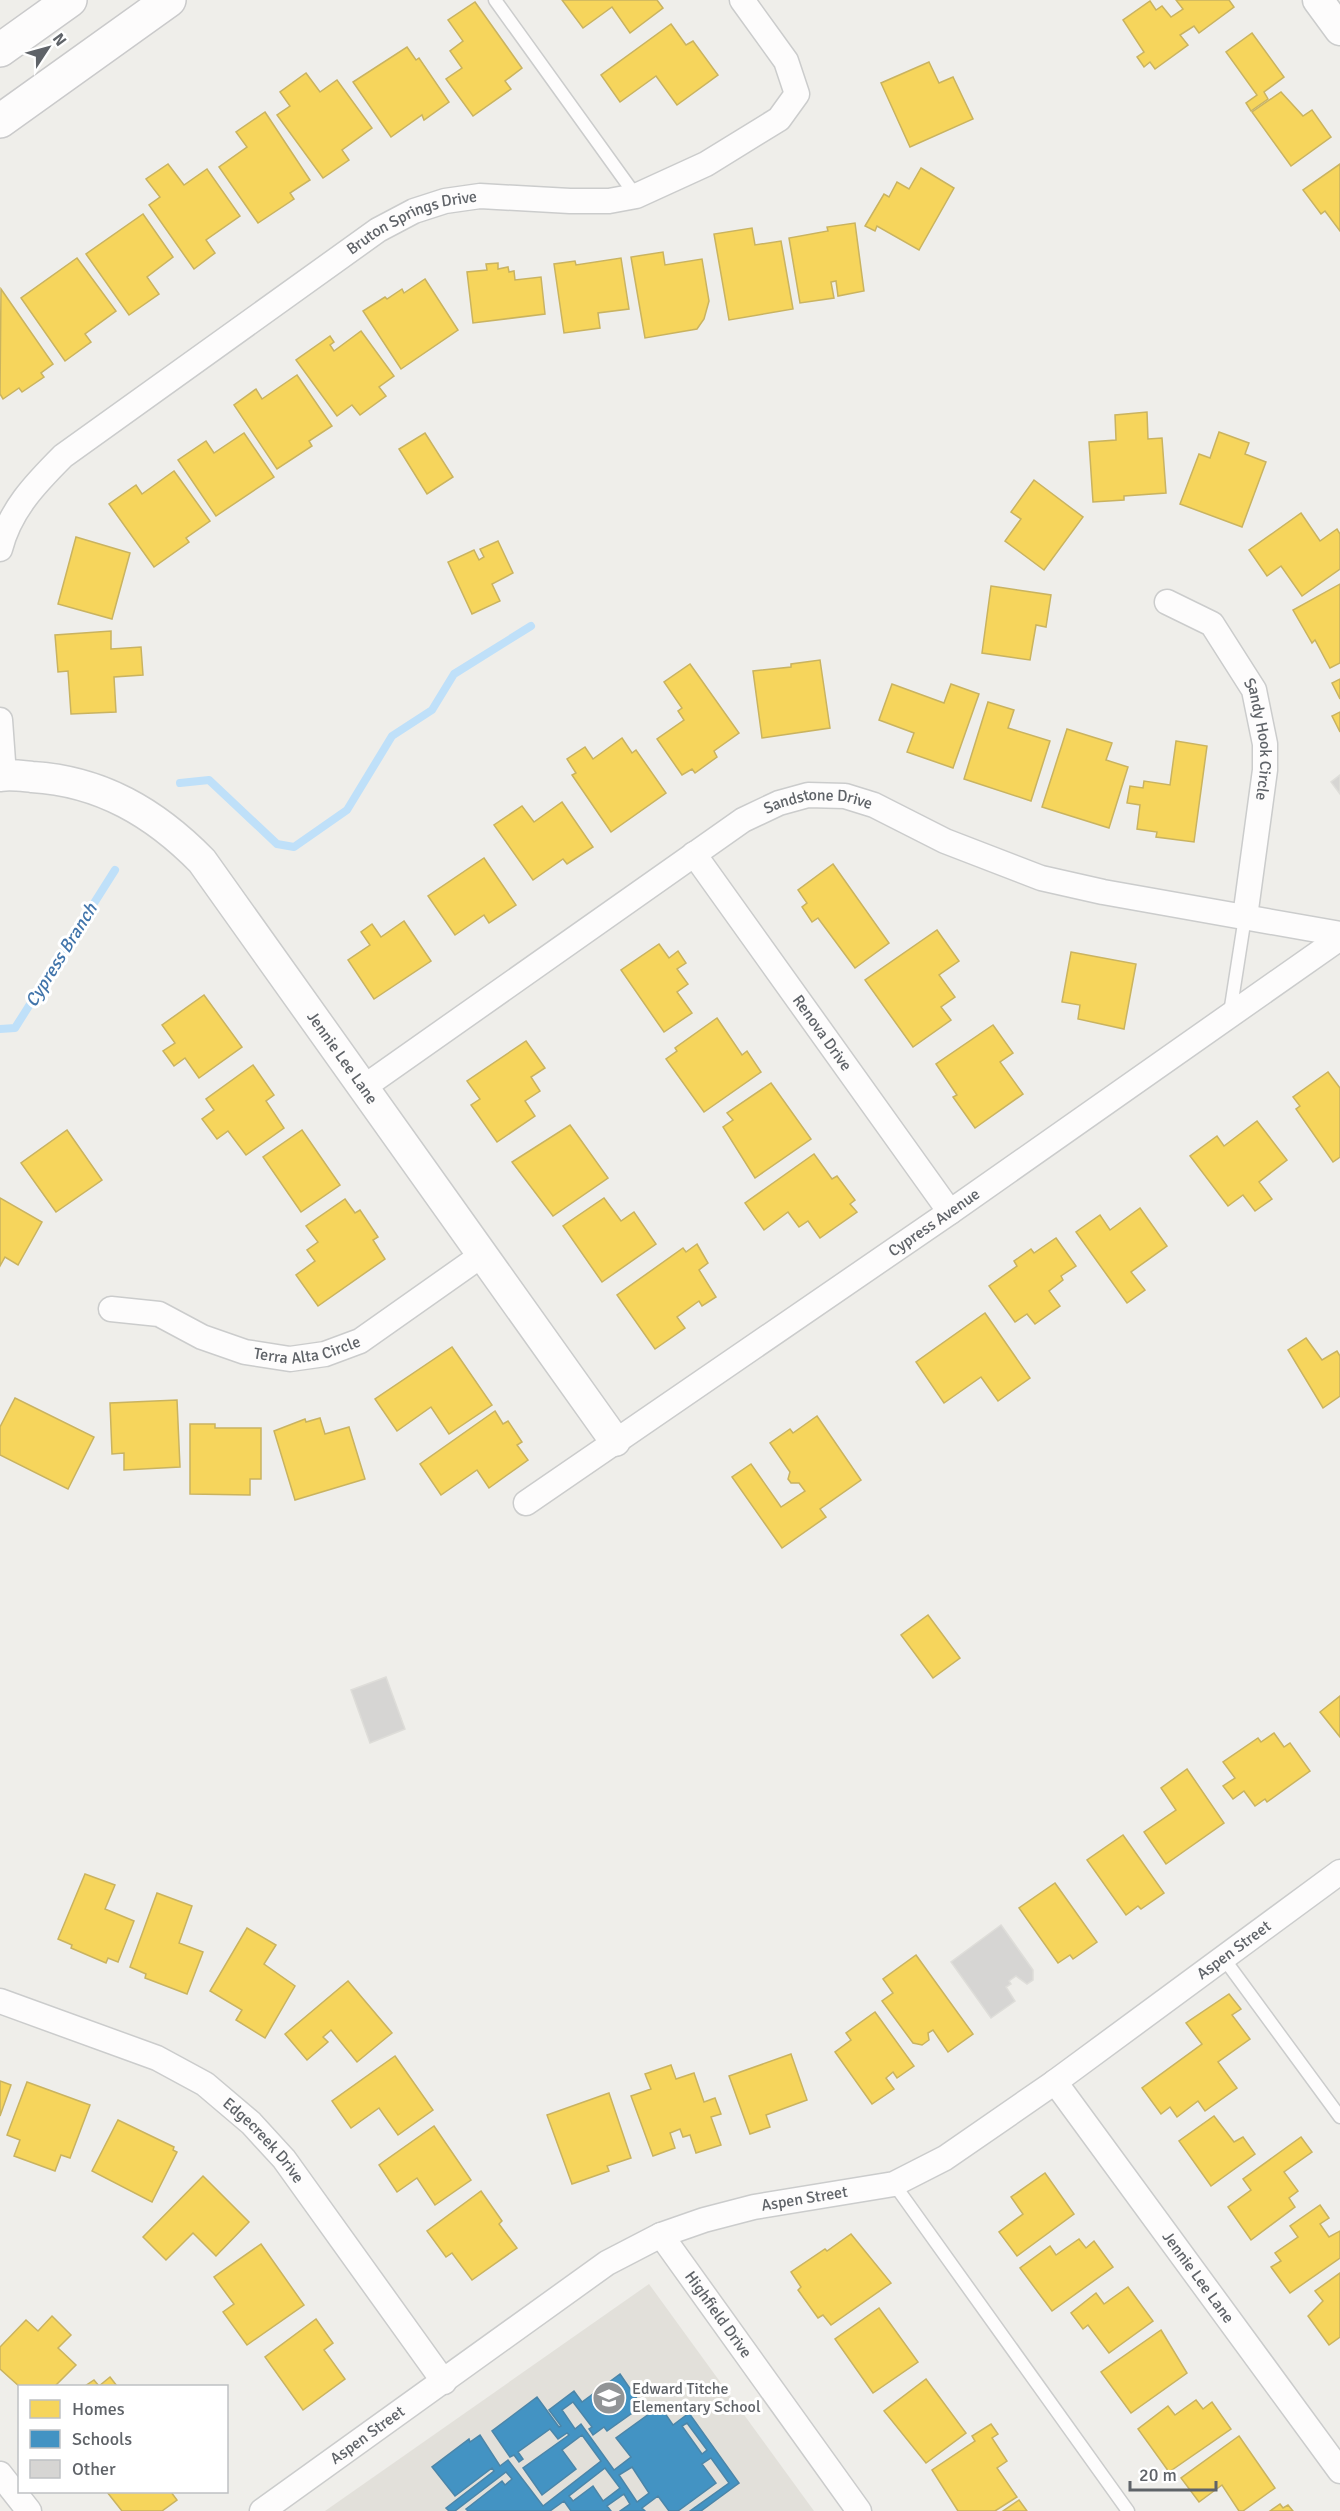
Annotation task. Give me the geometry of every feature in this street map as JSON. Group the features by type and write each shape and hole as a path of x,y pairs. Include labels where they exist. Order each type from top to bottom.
{"main road":[{"path":"0,50 70,0"},
{"path":"0,121 169,0"}],"street":[{"name":"Bruton Springs Drive","path":"0,549 6,528 31,488 63,456 378,230 414,211 445,201 480,196 609,201 636,196 706,164 779,119 797,94 786,61 742,0"},
{"path":"1318,0 1340,30"},
{"name":"Sandy Hook Circle","path":"1167,602 1212,624 1254,690 1265,744 1265,770 1245,917"},
{"path":"0,720 2,776"},
{"name":"Jennie Lee Lane","path":"2,776 51,778 93,787 132,803 176,834 202,861 232,900 615,1441"},
{"name":"Sandstone Drive","path":"364,1087 743,820 779,803 808,795 845,796 874,805 945,841 1041,878 1102,892 1340,933"},
{"name":"Renova Drive","path":"694,854 950,1212"},
{"name":"Cypress Avenue","path":"526,1503 950,1212 1340,938"},
{"name":"Terra Alta Circle","path":"111,1309 159,1314 202,1337 246,1352 290,1359 325,1354 360,1341 482,1255"},
{"name":"Aspen Street","path":"262,2511 607,2263 661,2235 754,2206 894,2184 945,2158 1055,2082 1222,1956 1340,1872"},
{"name":"Edgecreek Drive","path":"0,2001 158,2058 205,2084 251,2122 284,2159 444,2382"},
{"name":"Jennie Lee Lane","path":"1055,2082 1340,2471"},
{"name":"Highfield Drive","path":"661,2235 859,2511"},
{"path":"0,2474 28,2511"}],"lane":[{"path":"495,0 636,196"},
{"path":"1230,1015 1245,917"},
{"path":"1222,1956 1340,2117"},
{"path":"894,2184 1128,2511"}],"shaded area":[{"name":"Edward Titche Elementary School","path":"649,2284 814,2511 325,2511"}],"building: Homes":[{"path":"562,0 657,0 663,8 630,33 612,7 583,28"},
{"path":"1176,0 1229,0 1234,7 1199,33 1194,26 1180,35 1188,45 1155,69 1150,62 1144,67 1137,57 1144,52 1123,20 1150,1 1156,10 1162,6 1171,17 1183,9"},
{"path":"475,2 522,68 505,81 511,89 473,116 446,79 462,68 450,51 463,41 448,20"},
{"path":"671,24 686,45 693,41 718,75 677,105 656,76 620,102 601,75"},
{"path":"1252,33 1284,77 1264,92 1268,99 1251,111 1246,103 1257,95 1226,52"},
{"path":"407,47 416,60 419,58 449,102 424,120 422,115 391,137 353,82"},
{"path":"929,62 939,83 953,77 973,119 910,147 881,83"},
{"path":"306,73 320,92 337,80 372,128 342,150 349,160 323,178 277,115 290,106 280,92"},
{"path":"1281,92 1303,116 1312,110 1331,137 1291,166 1252,112"},
{"path":"265,112 310,180 290,193 294,199 258,223 219,167 247,147 236,132"},
{"path":"168,164 184,185 207,169 240,216 206,240 215,253 194,269 149,205 160,197 146,179"},
{"path":"1340,164 1340,231 1325,211 1321,214 1303,190"},
{"path":"921,168 954,188 919,250 877,226 875,231 865,226 884,194 889,197 897,182 909,189"},
{"path":"143,214 173,257 147,277 159,294 129,315 86,254"},
{"path":"855,223 864,291 838,296 836,281 831,282 834,298 800,303 789,238 828,231 827,227"},
{"path":"752,228 755,245 781,241 793,309 729,320 714,234"},
{"path":"663,252 665,265 702,259 709,301 704,319 697,329 645,338 631,257"},
{"path":"77,258 116,311 85,334 91,342 65,361 21,298"},
{"path":"621,258 629,309 598,313 600,328 564,333 554,264 575,261 576,265"},
{"path":"498,263 498,269 508,267 509,272 514,271 515,280 541,277 545,314 473,323 467,272 487,270 486,264"},
{"path":"425,279 458,330 401,369 363,311 402,289 404,293"},
{"path":"1,289 53,364 41,373 44,377 22,392 19,388 3,399 0,394"},
{"path":"361,331 394,376 379,387 386,396 360,415 352,405 337,416 296,360 330,336 334,342 330,345 334,351"},
{"path":"297,375 332,426 309,441 312,446 277,469 234,405 256,389 262,399"},
{"path":"1147,412 1148,439 1162,438 1166,493 1124,496 1124,500 1093,502 1089,442 1116,440 1115,415"},
{"path":"1219,432 1249,443 1245,454 1266,462 1242,527 1180,504 1199,454 1210,458"},
{"path":"244,433 274,477 216,516 178,460 206,441 214,453"},
{"path":"425,433 453,477 427,494 399,449"},
{"path":"174,471 210,521 186,538 189,542 154,567 109,504 136,485 142,494"},
{"path":"1034,480 1083,517 1044,570 1005,541 1021,519 1011,512"},
{"path":"1301,513 1320,541 1337,529 1340,534 1340,569 1302,596 1281,566 1267,576 1249,550"},
{"path":"76,537 130,553 112,619 58,604"},
{"path":"498,541 513,573 492,584 500,601 472,614 448,562 474,550 479,560 484,557 480,549"},
{"path":"1340,584 1340,663 1330,668 1315,640 1312,643 1293,610"},
{"path":"991,586 1051,595 1046,627 1036,625 1030,660 982,653"},
{"path":"111,631 111,649 141,647 143,675 114,677 116,712 71,714 68,671 58,672 55,635"},
{"path":"820,660 830,728 762,738 753,671 791,667 791,664"},
{"path":"690,664 739,733 714,751 717,757 695,773 692,769 682,775 657,739 684,720 678,711 682,708 664,682"},
{"path":"1340,679 1340,699 1332,683"},
{"path":"892,684 944,703 951,684 979,694 953,768 907,752 914,733 879,720"},
{"path":"988,702 1014,710 1008,728 1050,741 1031,801 964,779"},
{"path":"1340,712 1340,732 1332,716"},
{"path":"1067,729 1112,743 1106,760 1128,767 1109,828 1042,807"},
{"path":"622,738 632,753 636,750 666,793 611,832 572,775 576,773 567,759 585,747 593,759"},
{"path":"1176,741 1207,746 1194,842 1156,837 1157,832 1137,829 1140,805 1127,803 1130,786 1143,788 1144,781 1170,785"},
{"path":"562,802 593,847 567,864 563,859 533,880 494,825 522,806 534,822"},
{"path":"484,858 516,905 489,923 484,915 455,935 428,896"},
{"path":"833,864 889,943 855,968 818,918 812,922 802,907 807,903 798,890"},
{"path":"404,921 431,961 374,999 348,960 370,945 361,932 372,924 381,937"},
{"path":"937,930 959,961 939,975 955,997 941,1007 951,1020 913,1047 865,980"},
{"path":"659,944 669,958 678,951 686,963 677,969 688,984 677,992 692,1013 664,1032 621,970"},
{"path":"1071,952 1136,964 1124,1029 1078,1019 1080,1005 1062,1002"},
{"path":"204,995 242,1047 199,1078 185,1058 174,1066 163,1051 175,1043 162,1025"},
{"path":"717,1018 742,1055 747,1051 761,1072 704,1112 666,1059 677,1051 675,1048"},
{"path":"993,1025 1013,1053 1000,1062 1023,1094 975,1128 953,1097 957,1095 936,1064"},
{"path":"526,1041 545,1068 531,1077 540,1091 525,1101 535,1116 497,1142 471,1105 480,1099 467,1081"},
{"path":"253,1065 274,1095 266,1101 284,1128 246,1155 228,1131 217,1139 202,1119 214,1110 206,1099"},
{"path":"1328,1072 1340,1088 1340,1157 1333,1162 1296,1109 1300,1106 1293,1097"},
{"path":"771,1083 811,1139 755,1178 723,1127 733,1120 727,1113"},
{"path":"1257,1121 1287,1160 1259,1182 1272,1199 1255,1211 1243,1195 1228,1206 1190,1156 1217,1136 1224,1146"},
{"path":"570,1125 608,1178 553,1216 512,1162"},
{"path":"67,1130 102,1180 56,1212 21,1163"},
{"path":"302,1130 340,1185 301,1212 263,1157"},
{"path":"814,1154 832,1179 837,1176 855,1200 850,1204 857,1212 820,1238 808,1221 799,1227 788,1212 764,1230 745,1203"},
{"path":"0,1198 42,1222 18,1265 5,1257 0,1266"},
{"path":"604,1198 621,1221 634,1212 656,1244 602,1282 563,1226"},
{"path":"345,1199 355,1213 360,1210 378,1237 373,1240 385,1259 318,1306 296,1275 315,1261 307,1250 318,1242 306,1226"},
{"path":"1140,1208 1167,1246 1131,1272 1145,1290 1127,1303 1076,1232 1100,1215 1110,1230"},
{"path":"1056,1238 1076,1266 1061,1276 1063,1280 1049,1291 1060,1306 1035,1324 1027,1314 1015,1322 989,1286 1017,1266 1014,1261 1031,1249 1034,1253"},
{"path":"697,1244 708,1263 699,1270 716,1297 702,1306 699,1301 677,1317 685,1328 655,1349 617,1295 683,1248 686,1252"},
{"path":"985,1313 1030,1378 998,1401 981,1377 944,1403 916,1362"},
{"path":"1306,1338 1322,1360 1337,1351 1340,1356 1340,1396 1323,1408 1288,1350"},
{"path":"452,1347 492,1405 449,1434 431,1407 397,1431 375,1399"},
{"path":"15,1398 94,1437 68,1489 0,1455 0,1427"},
{"path":"177,1400 180,1467 124,1470 124,1453 112,1454 110,1403"},
{"path":"495,1411 503,1424 508,1421 522,1442 517,1445 528,1460 489,1488 477,1470 441,1495 420,1464"},
{"path":"817,1416 861,1480 820,1509 826,1517 782,1548 732,1477 751,1464 781,1507 805,1491 799,1483 791,1483 788,1479 790,1472 770,1443 790,1429 793,1433"},
{"path":"320,1418 325,1434 349,1427 365,1479 295,1500 274,1431 305,1419 306,1422"},
{"path":"190,1424 215,1424 215,1428 261,1428 261,1479 250,1479 250,1495 190,1494"},
{"path":"928,1615 960,1658 933,1678 901,1635"},
{"path":"1340,1696 1340,1737 1320,1712"},
{"path":"1274,1733 1284,1747 1290,1743 1310,1771 1267,1802 1265,1799 1255,1806 1244,1791 1233,1799 1223,1786 1235,1778 1223,1762 1258,1738 1261,1742"},
{"path":"1187,1769 1224,1823 1166,1864 1144,1832 1176,1810 1161,1788"},
{"path":"1123,1835 1164,1893 1141,1909 1138,1906 1126,1915 1087,1860"},
{"path":"85,1874 115,1885 105,1909 134,1921 118,1962 108,1958 106,1963 71,1948 72,1945 58,1939"},
{"path":"1055,1883 1097,1942 1073,1959 1070,1955 1058,1963 1019,1908"},
{"path":"157,1893 192,1906 179,1943 203,1952 187,1994 145,1978 146,1974 130,1967"},
{"path":"247,1928 276,1945 264,1964 295,1986 265,2038 236,2020 242,2010 210,1991"},
{"path":"916,1955 973,2034 948,2052 933,2030 928,2033 929,2040 922,2045 913,2043 882,2001 893,1993 883,1979"},
{"path":"348,1981 392,2033 357,2062 331,2030 323,2037 328,2042 307,2060 285,2034"},
{"path":"1229,1994 1241,2009 1232,2015 1250,2039 1218,2062 1237,2088 1205,2111 1198,2101 1177,2117 1170,2107 1161,2114 1142,2088 1202,2044 1186,2023"},
{"path":"875,2012 914,2066 897,2078 893,2072 886,2078 894,2089 872,2104 835,2052 851,2040 846,2033"},
{"path":"791,2054 807,2100 766,2115 770,2127 750,2134 729,2076"},
{"path":"395,2056 433,2110 398,2135 379,2108 351,2128 332,2101"},
{"path":"671,2065 676,2079 694,2073 704,2102 715,2098 721,2114 711,2117 721,2145 696,2153 690,2135 683,2137 680,2129 670,2133 675,2148 653,2156 631,2096 651,2089 645,2074"},
{"path":"0,2081 11,2085 0,2116"},
{"path":"27,2082 90,2105 70,2158 61,2155 55,2171 14,2156 20,2140 7,2135"},
{"path":"609,2093 631,2158 607,2166 609,2171 572,2184 547,2115"},
{"path":"1214,2116 1234,2142 1243,2137 1255,2154 1211,2186 1179,2141"},
{"path":"118,2120 174,2147 173,2150 177,2152 152,2202 92,2171"},
{"path":"434,2126 471,2180 435,2205 417,2178 397,2192 379,2165"},
{"path":"1301,2137 1312,2152 1284,2172 1298,2191 1289,2198 1295,2207 1251,2240 1228,2207 1251,2190 1243,2179"},
{"path":"1045,2173 1074,2214 1017,2256 999,2232 1023,2214 1011,2197"},
{"path":"203,2176 249,2222 216,2256 193,2233 166,2260 143,2237"},
{"path":"481,2191 502,2221 499,2224 517,2248 472,2280 452,2253 446,2257 427,2231"},
{"path":"1320,2205 1329,2218 1320,2224 1329,2237 1340,2231 1340,2258 1290,2293 1271,2267 1281,2261 1275,2253 1298,2237 1290,2226"},
{"path":"851,2234 891,2283 831,2325 823,2315 818,2318 798,2290 801,2287 791,2272"},
{"path":"1079,2239 1086,2248 1094,2241 1113,2267 1052,2311 1020,2268 1050,2246 1056,2255"},
{"path":"261,2244 304,2305 247,2345 223,2312 234,2304 214,2277"},
{"path":"1340,2273 1340,2337 1329,2345 1308,2316 1323,2301 1315,2291"},
{"path":"1128,2287 1153,2321 1109,2353 1088,2325 1083,2329 1071,2313 1096,2293 1104,2304"},
{"path":"879,2308 918,2362 873,2393 835,2339"},
{"path":"52,2316 71,2335 58,2348 76,2365 56,2385 18,2385 0,2369 0,2347 26,2320 38,2331"},
{"path":"316,2319 333,2343 324,2350 345,2379 303,2410 265,2357"},
{"path":"1161,2330 1187,2373 1131,2413 1101,2372"},
{"path":"110,2377 116,2385 100,2385"},
{"path":"926,2379 966,2433 926,2463 884,2411"},
{"path":"94,2380 98,2385 86,2385"},
{"path":"1196,2400 1203,2409 1212,2402 1231,2429 1169,2472 1138,2429 1168,2406 1175,2415"},
{"path":"991,2424 998,2434 992,2438 1007,2461 997,2468 1017,2497 995,2511 958,2511 932,2470 975,2441 972,2436"},
{"path":"1239,2436 1275,2488 1243,2511 1239,2511 1222,2485 1199,2502 1181,2478"},
{"path":"108,2493 172,2493 177,2500 162,2511 122,2511"},
{"path":"1019,2500 1027,2511 1003,2511"},
{"path":"1280,2504 1283,2508 1288,2505 1293,2511 1270,2511"}],"building: Schools":[{"path":"620,2374 642,2406 607,2431 604,2427 593,2435 589,2429 592,2427 573,2402 562,2410 575,2429 581,2424 614,2470 631,2457 616,2438 660,2406 673,2425 689,2413 739,2483 701,2511 690,2511 729,2483 711,2458 702,2464 716,2483 678,2511 669,2511 658,2496 642,2508 645,2511 620,2511 630,2504 624,2494 607,2506 611,2511 571,2511 564,2501 550,2511 468,2511 466,2509 502,2481 505,2485 512,2479 506,2472 455,2511 449,2511 446,2508 494,2471 492,2468 455,2496 432,2467 469,2439 470,2442 480,2435 500,2466 508,2460 543,2506 601,2461 582,2435 562,2450 576,2469 542,2495 523,2468 569,2435 567,2433 558,2439 550,2429 518,2452 523,2459 519,2462 514,2455 510,2457 492,2431 537,2397 559,2427 561,2426 549,2410 574,2391 582,2402","holes":["687,2423 707,2450 702,2454 682,2426","632,2467 649,2493 637,2502 619,2475","605,2468 620,2488 603,2501 593,2486 573,2501 569,2496"]}],"building: Other":[{"path":"1340,775 1340,794 1331,782"},
{"path":"386,1677 405,1729 370,1743 351,1690"},
{"path":"1001,1925 1033,1970 1033,1980 1027,1984 1016,1976 1009,1981 1011,1984 1006,1987 1015,2001 991,2018 951,1962"}],"waterway":[{"name":"Cypress Branch","path":"180,783 209,780 277,844 294,847 347,810 392,736 432,710 454,674 531,626"},
{"name":"Cypress Branch","path":"0,1029 15,1028 115,870"}],"place":[{"name":"Edward Titche Elementary School","path":"609,2398"}]}
